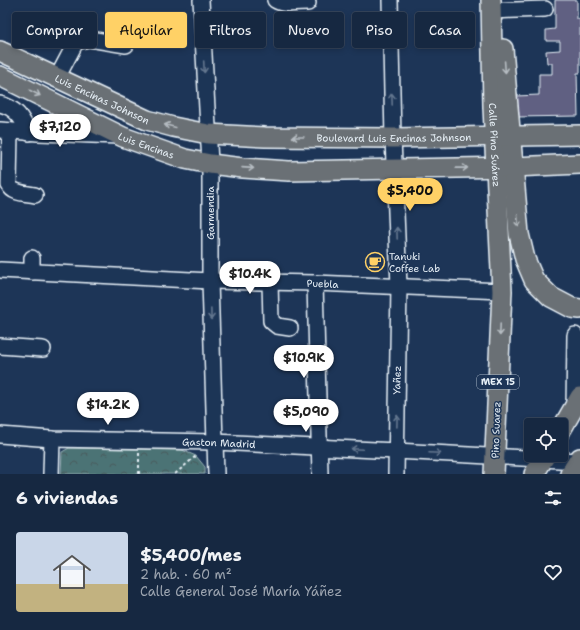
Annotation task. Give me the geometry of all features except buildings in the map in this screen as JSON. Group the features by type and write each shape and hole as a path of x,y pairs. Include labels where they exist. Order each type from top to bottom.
{"main road":[{"name":"Calle Pino Suárez","path":"495,5 502,135 507,172 502,291"},
{"name":"Luis Encinas Johnson","path":"0,52 147,120 208,134"},
{"name":"Luis Encinas","path":"0,76 123,136 185,158 210,164"},
{"name":"Boulevard Luis Encinas Johnson","path":"208,134 265,137 393,138 502,135 580,135"},
{"path":"210,164 289,171 394,169 507,172 580,164"},
{"path":"507,172 525,259 534,280 552,297 572,308 580,309"},
{"name":"Pino Suarez","path":"494,465 502,291"},
{"path":"568,418 577,402"}],"street":[{"name":"Garmendia","path":"201,0 210,164 210,281 216,474"},
{"path":"275,0 284,3 308,3"},
{"name":"Yañez","path":"390,0 393,138 399,286 396,474"},
{"path":"495,5 545,9"},
{"path":"57,78 76,42 89,39 105,42"},
{"path":"0,104 18,113 35,137"},
{"path":"35,195 14,191 9,185 5,131 35,137 67,140 123,136"},
{"name":"Puebla","path":"0,270 32,265 210,281 315,283 502,291"},
{"path":"270,282 271,321 277,326 290,328"},
{"path":"315,283 320,474"},
{"path":"575,335 577,402"},
{"path":"0,346 43,348"},
{"name":"Gaston Madrid","path":"0,435 52,439 215,442 396,451 494,465 541,463 577,466"},
{"path":"51,474 52,439"}],"path":[{"path":"139,474 140,449"},
{"path":"175,474 196,456"}],"green space":[{"path":"69,448 182,450 196,456 205,467 205,474 61,474 62,452"}],"place":[{"name":"Tanuki Coffee Lab","path":"375,262"}]}
